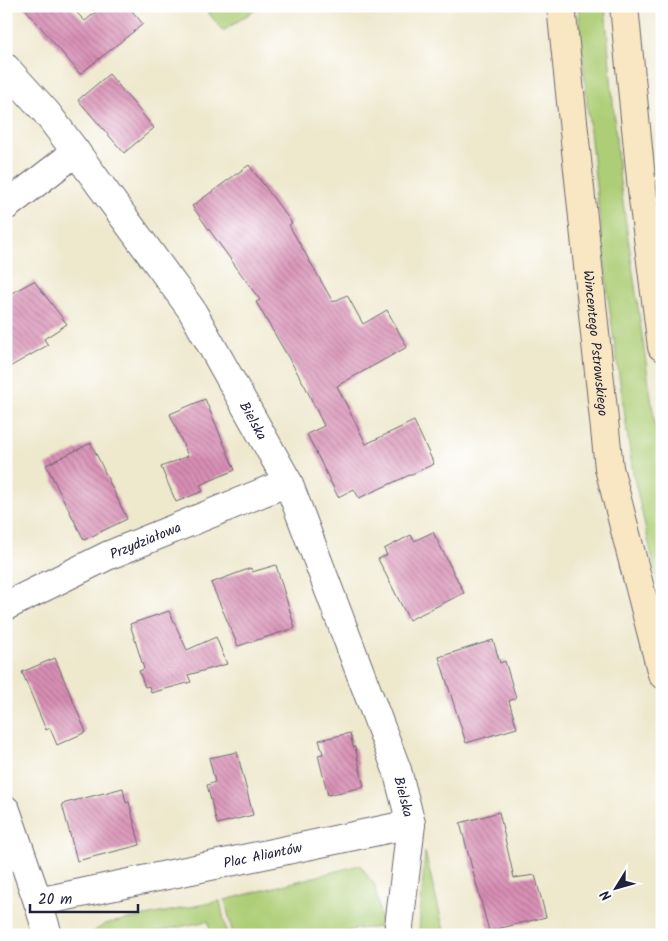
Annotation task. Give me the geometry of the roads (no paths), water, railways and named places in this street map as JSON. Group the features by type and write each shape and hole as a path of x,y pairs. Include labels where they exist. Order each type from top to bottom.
{"main road":[{"name":"Wincentego Pstrowskiego","path":"561,6 610,468 662,674"},
{"path":"624,6 643,200 662,347"}],"street":[{"name":"Bielska","path":"6,68 46,112 191,308 288,482 397,770 411,824"},
{"path":"6,206 76,152"},
{"name":"Przydziałowa","path":"6,606 107,556 288,482"},
{"path":"6,810 48,935"},
{"path":"398,935 411,824"},
{"name":"Plac Aliantów","path":"38,902 411,824"}]}
